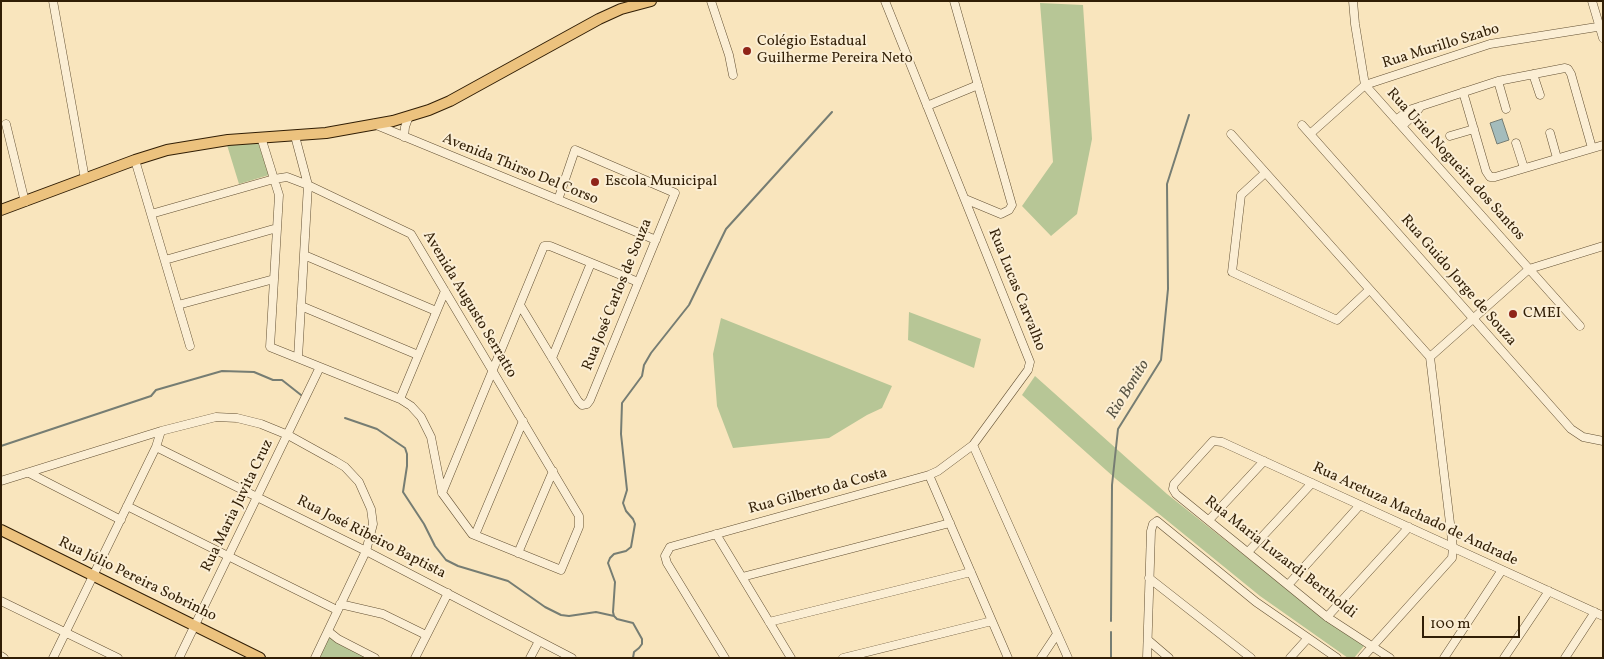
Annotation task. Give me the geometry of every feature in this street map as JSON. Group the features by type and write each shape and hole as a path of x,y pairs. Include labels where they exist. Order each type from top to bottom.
{"main road":[{"path":"1,210 135,160 187,146 261,137 326,133 409,116 450,101 610,13 651,1"},
{"name":"Rua Júlio Pereira Sobrinho","path":"1,530 260,658"}],"street":[{"path":"52,1 85,179"},
{"path":"711,1 729,55 733,75"},
{"name":"Rua Lucas Carvalho","path":"885,1 1030,362 1028,370 973,445"},
{"path":"954,1 1012,205 1004,214 997,213 965,199"},
{"name":"Rua Uriel Nogueira dos Santos","path":"1354,1 1355,24 1366,85 1580,326"},
{"path":"1592,1 1601,26 1603,38"},
{"name":"Rua Murillo Szabo","path":"1310,134 1366,85 1490,44 1601,26"},
{"path":"1399,123 1407,111 1498,80 1563,68 1570,71 1592,148"},
{"path":"1533,74 1540,95"},
{"path":"1498,80 1506,109"},
{"path":"928,106 978,85"},
{"path":"1463,92 1486,171 1490,176 1495,177 1603,144"},
{"path":"404,137 409,116"},
{"path":"6,124 25,202"},
{"name":"Avenida Thirso Del Corso","path":"374,124 656,240"},
{"name":"Rua Guido Jorge de Souza","path":"1302,126 1474,318 1571,430 1583,437 1603,441"},
{"path":"1450,136 1474,129"},
{"path":"1550,133 1558,158"},
{"path":"1231,134 1430,357 1453,548 1450,561 1362,658"},
{"path":"295,136 308,185 298,358"},
{"path":"261,137 279,195 270,346 400,399 416,411 428,429 442,493 475,535 518,553 553,471"},
{"path":"1516,143 1524,168"},
{"name":"Rua José Carlos de Souza","path":"552,358 580,404 585,405 590,400 675,194 575,150 558,200"},
{"path":"135,160 190,346"},
{"path":"1265,173 1240,195 1232,272 1337,320 1369,290"},
{"name":"Avenida Augusto Serratto","path":"274,179 287,177 308,185 411,234 553,471 580,520 579,527 561,570 518,553"},
{"path":"151,214 274,179"},
{"path":"164,260 277,228"},
{"path":"442,493 543,248 546,245 550,246 638,282"},
{"path":"1430,357 1530,270 1603,246"},
{"path":"304,255 436,311"},
{"path":"552,358 591,263"},
{"path":"178,305 274,280"},
{"path":"400,399 444,291"},
{"path":"520,305 552,358"},
{"path":"301,306 418,355"},
{"name":"Rua Maria Juvita Cruz","path":"179,658 320,367"},
{"path":"1,481 161,431 206,419 227,417 249,421 288,435 345,467 359,482 368,500 372,516 372,532 366,551 315,658"},
{"path":"475,535 523,421"},
{"path":"53,658 156,447 161,431"},
{"name":"Rua Aretuza Machado de Andrade","path":"1174,489 1174,484 1211,443 1216,440 1599,614"},
{"path":"973,445 1068,658"},
{"name":"Rua Gilberto da Costa","path":"725,658 667,563 666,552 674,546 929,475 938,471 973,445"},
{"name":"Rua José Ribeiro Baptista","path":"156,447 366,551 572,658"},
{"path":"1209,520 1264,461"},
{"path":"29,473 121,520"},
{"path":"929,475 1008,658"},
{"path":"1248,552 1312,483"},
{"name":"Rua Maria Luzardi Bertholdi","path":"1174,489 1176,494 1327,617 1390,658"},
{"path":"1288,585 1360,505"},
{"path":"127,506 228,557 339,607 390,617 426,635"},
{"path":"1147,658 1151,528 1157,521 1256,602 1337,658"},
{"path":"742,577 950,523"},
{"path":"1327,617 1409,527"},
{"path":"716,534 791,658"},
{"path":"1444,658 1502,570"},
{"path":"769,622 971,572"},
{"path":"1150,578 1251,658"},
{"path":"1504,658 1549,591"},
{"path":"418,657 426,635 448,593"},
{"path":"1,601 118,658"},
{"path":"1566,658 1599,614"},
{"path":"843,658 992,621"},
{"path":"328,631 338,639 375,658"},
{"path":"1041,658 1057,634"},
{"path":"1290,658 1308,638"},
{"path":"1148,640 1169,658"},
{"path":"530,658 539,641"}],"green space":[{"path":"1040,3 1083,5 1092,139 1077,214 1051,236 1022,206 1053,162"},
{"path":"258,142 269,175 239,184 227,145"},
{"path":"909,312 981,339 974,368 908,340"},
{"path":"721,318 892,386 882,408 829,438 733,448 717,406 713,354"},
{"path":"1035,376 1167,494 1326,620 1364,646 1354,658 1348,658 1260,596 1116,479 1022,395"},
{"path":"328,637 370,658 318,658"}],"water":[{"path":"1502,119 1509,140 1497,144 1490,123"}],"waterway":[{"path":"633,658 634,652 642,644 642,639 633,623 617,619 614,616 615,582 608,563 614,554 626,551 631,547 635,524 623,503 627,490 621,434 622,403 642,376 644,365 651,353 689,305 726,229 832,112"},
{"name":"Rio Bonito","path":"1111,621 1112,485 1118,429 1161,360 1168,289 1167,184 1189,115"},
{"path":"1,446 151,396 156,390 222,371 254,372 273,380 282,380 301,395"},
{"path":"345,418 377,429 405,448 407,466 403,492 424,524 435,546 446,560 458,566 508,581 545,607 561,615 569,616 596,612 614,616"},
{"name":"Rio Bonito","path":"1111,632 1111,658"}],"place":[{"name":"Colégio Estadual Guilherme Pereira Neto","path":"747,51"},
{"name":"Escola Municipal","path":"595,182"},
{"name":"CMEI","path":"1513,314"}]}
